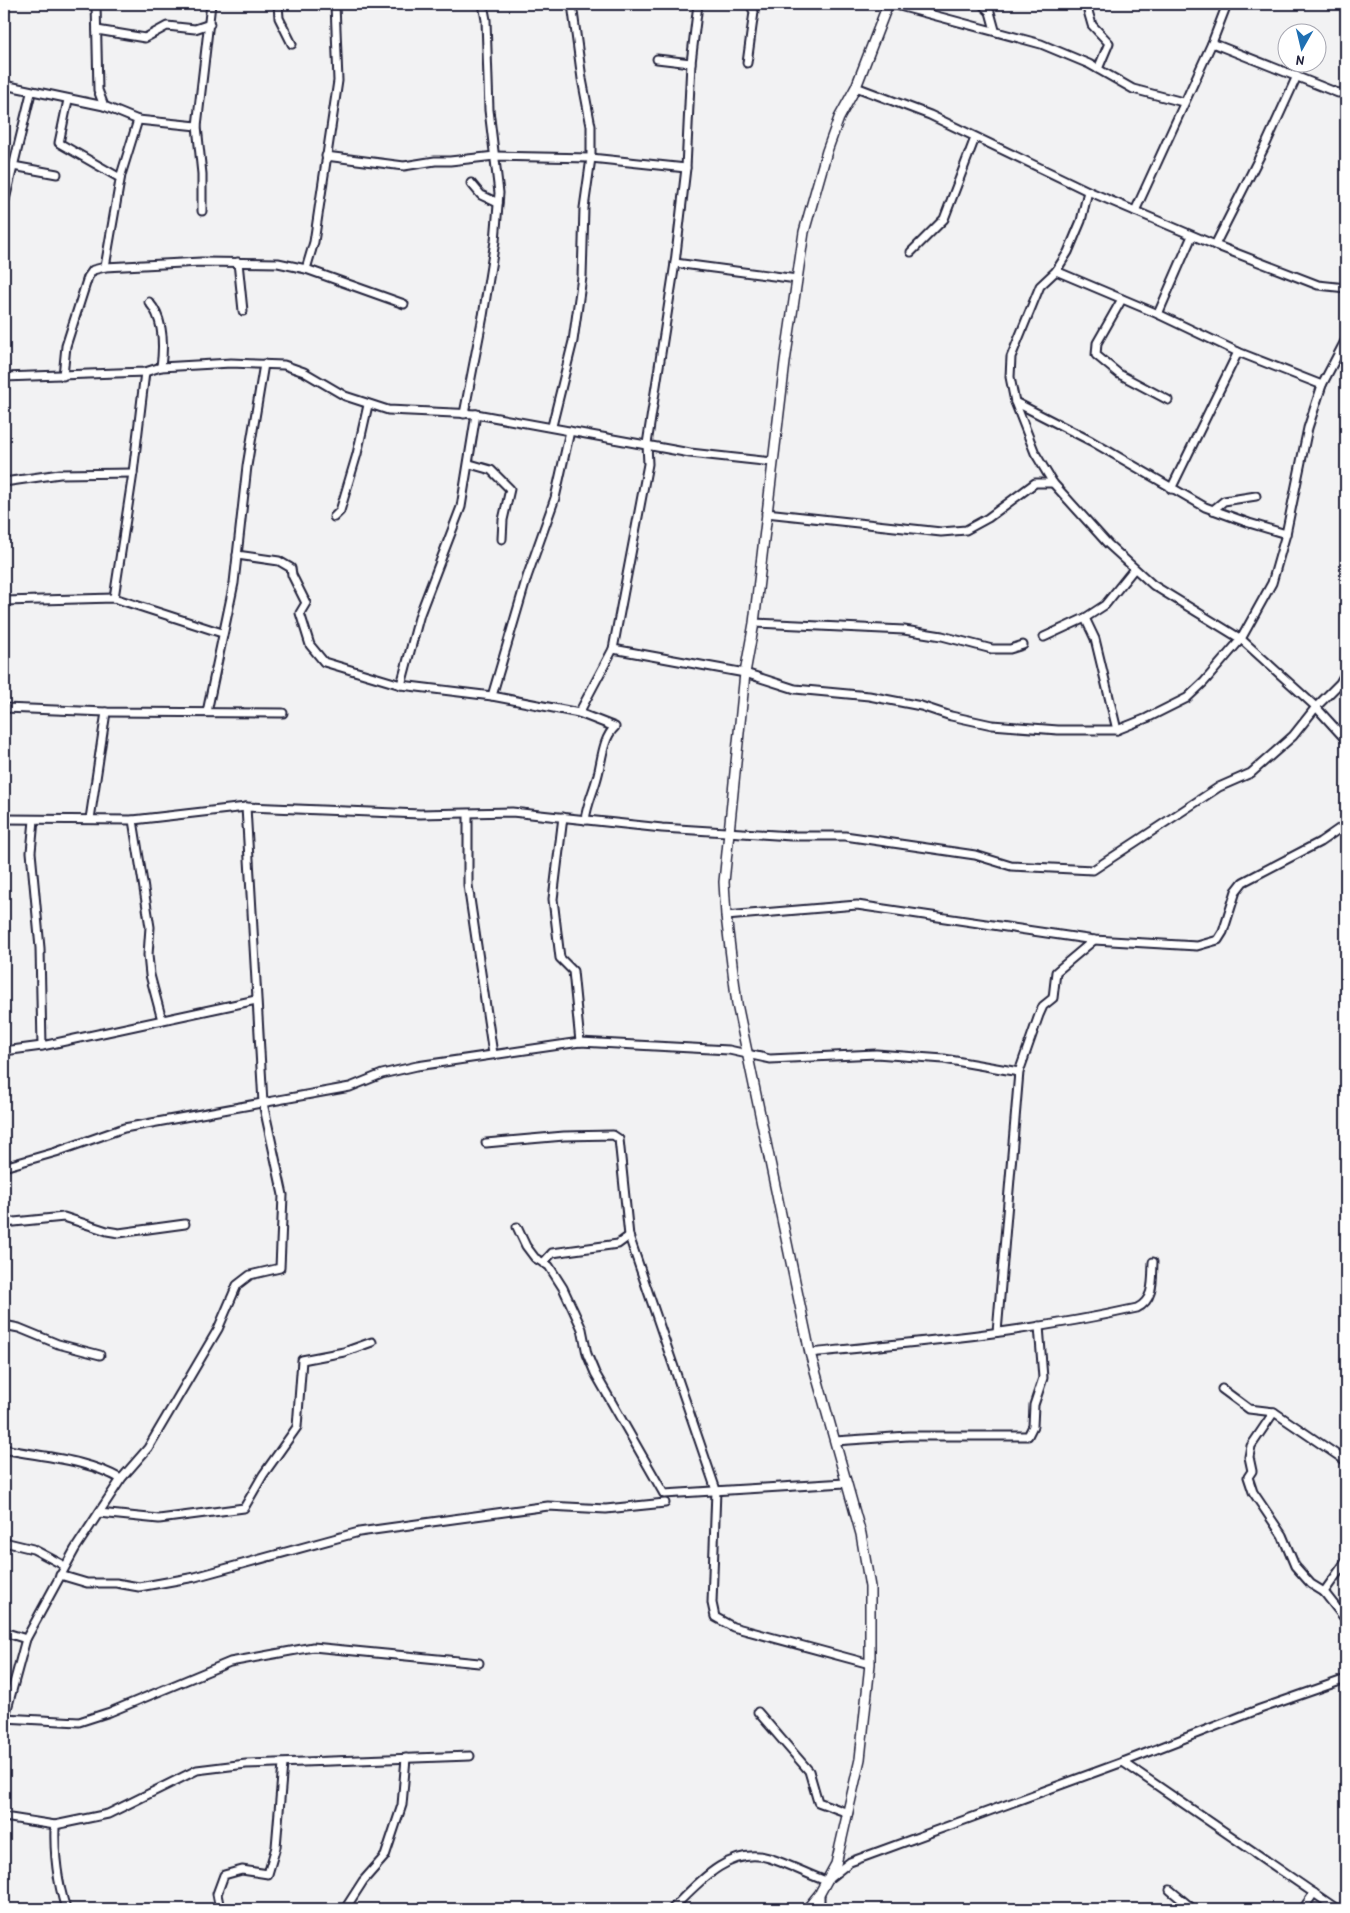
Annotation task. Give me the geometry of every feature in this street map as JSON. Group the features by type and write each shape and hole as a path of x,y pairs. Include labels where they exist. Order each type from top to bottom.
{"street":[{"path":"96,4 98,90 104,106"},
{"path":"202,211 202,174 197,126 211,4"},
{"path":"278,4 279,18 292,44"},
{"path":"306,269 314,242 338,81 335,4"},
{"path":"464,414 483,316 495,241 498,203 495,156 489,110 486,20 483,4"},
{"path":"552,426 573,341 582,277 584,208 591,158 591,126 582,78 572,4"},
{"path":"579,713 613,649 648,464 647,444 675,263 686,168 691,63 698,4"},
{"path":"746,63 754,12 750,4"},
{"path":"807,1909 820,1893 836,1864 860,1758 870,1664 870,1587 861,1534 845,1483 810,1353 749,1054 737,1004 726,916 724,882 746,673 804,232 817,181 839,118 856,88 888,4"},
{"path":"892,4 995,30 1041,44 1098,69 1133,90 1183,102"},
{"path":"982,4 990,12 995,30"},
{"path":"1086,4 1092,25 1109,43 1098,69"},
{"path":"1136,211 1183,102 1212,43 1227,4"},
{"path":"97,30 145,38 166,26 195,28 210,24"},
{"path":"1212,43 1338,93 1346,92"},
{"path":"657,59 691,63"},
{"path":"1215,245 1266,144 1296,76"},
{"path":"4,86 104,106 138,120 197,126"},
{"path":"856,88 930,115 1088,191 1192,236 1318,285 1346,288"},
{"path":"4,204 31,92"},
{"path":"68,100 58,141 120,178"},
{"path":"105,267 120,178 138,120"},
{"path":"910,252 944,219 975,138"},
{"path":"326,156 404,166 435,160 450,162 495,156 591,158 686,168"},
{"path":"14,166 57,174"},
{"path":"471,183 481,195 498,203"},
{"path":"1088,191 1081,221 1068,252 1056,271 1040,286 1011,357 1010,377 1015,402 1035,453 1053,483 1108,544 1134,569 1153,585 1241,639 1316,707 1346,740"},
{"path":"1158,314 1192,236"},
{"path":"238,262 243,311"},
{"path":"63,376 66,346 88,277 93,270 105,267 238,262 278,263 306,269 404,304"},
{"path":"675,263 797,279"},
{"path":"1056,271 1158,314 1238,352 1322,385"},
{"path":"1122,300 1097,343 1096,355 1119,374 1168,400"},
{"path":"150,302 160,318 163,351 161,367"},
{"path":"613,649 746,673 795,688 869,696 904,703 992,725 1058,730 1117,730 1187,698 1241,639 1272,583 1286,534 1308,428 1322,385 1346,339"},
{"path":"1171,489 1238,352"},
{"path":"4,377 145,372 161,367 231,363 284,365 304,372 345,396 388,410 476,414 552,426 690,453 773,462"},
{"path":"207,712 234,583 246,466 264,364"},
{"path":"114,598 133,473 145,372"},
{"path":"1015,402 1091,441 1171,489 1213,510 1286,534"},
{"path":"334,517 340,511 368,405"},
{"path":"401,685 420,614 440,566 461,507 470,464 476,414"},
{"path":"492,696 527,577 555,498 570,431"},
{"path":"470,464 491,470 510,489 503,520 502,539"},
{"path":"4,482 60,474 133,473"},
{"path":"766,513 941,532 966,530 988,518 1035,484 1053,483"},
{"path":"1213,510 1224,501 1256,496"},
{"path":"237,554 279,561 291,568 292,576 306,604 300,613 301,623 310,645 324,662 401,685 492,696 579,713 615,727 604,750 598,778 586,808 585,820"},
{"path":"1044,637 1085,618 1110,600 1134,569"},
{"path":"4,601 114,598 222,634"},
{"path":"1085,618 1095,639 1117,730"},
{"path":"754,623 904,630 942,636 965,644 992,649 1010,649 1023,645"},
{"path":"4,819 133,820 246,807 468,815 512,812 662,828 871,839 975,856 1011,866 1092,870 1219,787 1251,773 1293,736 1316,707 1340,683 1346,672"},
{"path":"4,708 106,712 283,713"},
{"path":"90,819 106,712"},
{"path":"246,807 262,1103 283,1195 280,1268 250,1276 237,1285 218,1328 148,1448 121,1480 65,1566 26,1639 4,1719 79,1722 110,1712 230,1662 313,1647 479,1663"},
{"path":"468,815 468,884 493,1054"},
{"path":"563,817 553,899 560,958 573,971 580,1042"},
{"path":"34,820 31,852 40,948 42,1046"},
{"path":"133,820 150,926 148,955 150,974 162,1020"},
{"path":"726,916 857,905 1094,940 1197,946 1218,940 1223,932 1236,891 1243,882 1320,842 1346,824"},
{"path":"997,1332 1019,1072 1043,1006 1053,998 1056,972 1094,940"},
{"path":"4,1051 42,1046 256,1000"},
{"path":"4,1167 56,1152 124,1128 350,1087 382,1074 416,1066 580,1042 703,1047 770,1059 876,1054 944,1059 1019,1072"},
{"path":"486,1143 564,1136 616,1137 619,1139 629,1236 716,1490 712,1603 715,1617 733,1626 870,1664"},
{"path":"4,1223 64,1217 119,1233 185,1224"},
{"path":"517,1228 526,1246 535,1258 547,1263 563,1288 582,1329 587,1354 594,1373 664,1494 845,1483"},
{"path":"547,1263 552,1253 618,1244 629,1236"},
{"path":"810,1353 927,1342 1039,1326 1143,1305 1152,1290 1153,1262"},
{"path":"4,1325 19,1328 58,1344 100,1355"},
{"path":"835,1441 908,1436 1028,1436 1034,1426 1034,1405 1043,1378 1039,1326"},
{"path":"99,1513 159,1519 244,1508 263,1475 297,1427 302,1360 344,1352 372,1342"},
{"path":"1222,1389 1249,1409 1274,1412 1346,1461"},
{"path":"1274,1412 1251,1446 1249,1457 1252,1471 1248,1477 1248,1482 1282,1535 1295,1566 1315,1588 1324,1592 1346,1620"},
{"path":"4,1450 79,1464 110,1473 121,1480"},
{"path":"60,1575 87,1583 139,1587 195,1577 359,1532 548,1506 606,1509 665,1503"},
{"path":"4,1542 33,1549 65,1566"},
{"path":"1324,1592 1346,1561"},
{"path":"4,1632 26,1639"},
{"path":"826,1881 850,1862 1123,1762 1260,1709 1346,1679"},
{"path":"758,1712 809,1770 818,1802 848,1813"},
{"path":"4,1817 55,1825 108,1814 197,1770 246,1764 470,1756"},
{"path":"345,1909 363,1881 385,1856 402,1805 406,1758"},
{"path":"1123,1762 1337,1909"},
{"path":"220,1909 218,1894 224,1875 242,1870 268,1874 276,1847 283,1764"},
{"path":"55,1825 54,1857 59,1887 66,1909"},
{"path":"672,1909 702,1880 734,1858 755,1855 768,1858 826,1881"},
{"path":"1170,1890 1193,1909"},
{"path":"1303,1909 1314,1892"},
{"path":"820,1893 820,1909"}]}
